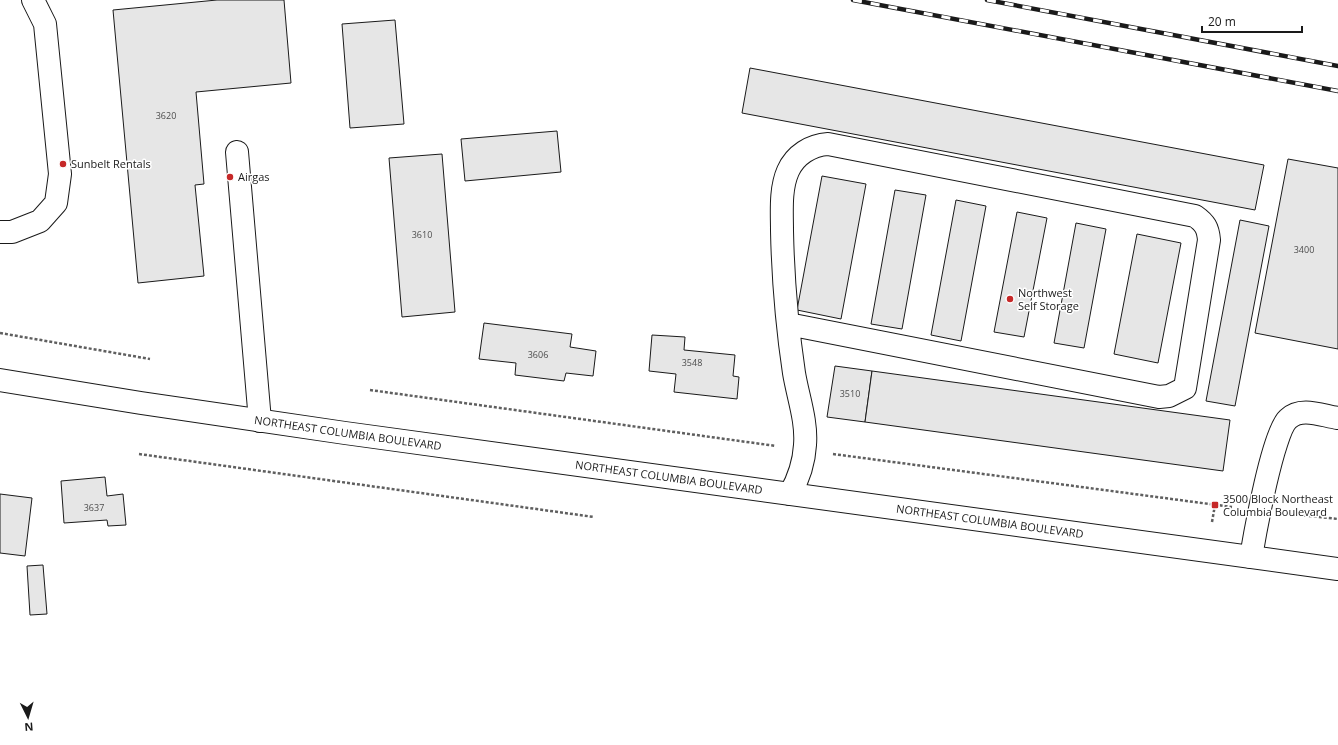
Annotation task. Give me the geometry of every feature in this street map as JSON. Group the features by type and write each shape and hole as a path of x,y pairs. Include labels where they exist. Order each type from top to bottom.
{"main road":[{"path":"0,232 12,232 40,221 56,203 60,174 45,24 33,0"},
{"path":"788,324 1159,397 1169,396 1185,388 1209,240 1208,231 1204,222 1195,216 828,144 820,144 797,157 788,171 781,206 783,285 794,375 803,416 804,450 797,481 790,494"},
{"path":"237,152 260,421"},
{"name":"NORTHEAST COLUMBIA BOULEVARD","path":"0,380 260,421 1338,569"},
{"path":"1251,557 1260,511 1280,433 1288,418 1302,412 1338,418"}],"path":[{"path":"0,333 150,359"},
{"path":"370,390 1260,511 1338,519"},
{"path":"139,454 594,517"}],"building":[{"path":"217,0 284,0 291,83 196,92 204,184 195,185 204,276 138,283 113,10"},
{"path":"395,20 404,124 350,128 342,24"},
{"path":"750,68 1264,165 1255,210 742,113"},
{"path":"557,131 561,172 465,181 461,139"},
{"path":"442,154 455,312 402,317 389,158"},
{"path":"1288,159 1338,168 1338,349 1255,333"},
{"path":"822,176 866,184 841,319 797,310"},
{"path":"895,190 926,195 902,329 871,324"},
{"path":"956,200 986,206 961,341 931,335"},
{"path":"1017,212 1047,218 1024,337 994,332"},
{"path":"1240,220 1269,226 1235,406 1206,401"},
{"path":"1076,223 1106,229 1084,348 1054,343"},
{"path":"1137,234 1181,243 1158,363 1114,354"},
{"path":"484,323 572,334 570,347 596,351 593,376 566,373 564,381 515,375 516,363 479,359"},
{"path":"652,335 685,337 684,350 735,355 733,376 739,377 737,399 674,392 676,374 649,371"},
{"path":"835,366 872,371 865,422 827,417"},
{"path":"872,371 1230,420 1223,471 865,422"},
{"path":"105,477 107,496 123,494 126,525 108,526 107,520 64,523 61,481"},
{"path":"0,494 32,498 25,556 0,553"},
{"path":"43,565 47,614 30,615 27,566"}],"railway":[{"path":"853,0 1338,91"},
{"path":"987,0 1338,66"}],"place":[{"name":"Sunbelt Rentals","path":"63,164"},
{"name":"Airgas","path":"230,177"},
{"name":"Northwest Self Storage","path":"1010,299"},
{"name":"3500 Block Northeast Columbia Boulevard","path":"1215,505"}]}
